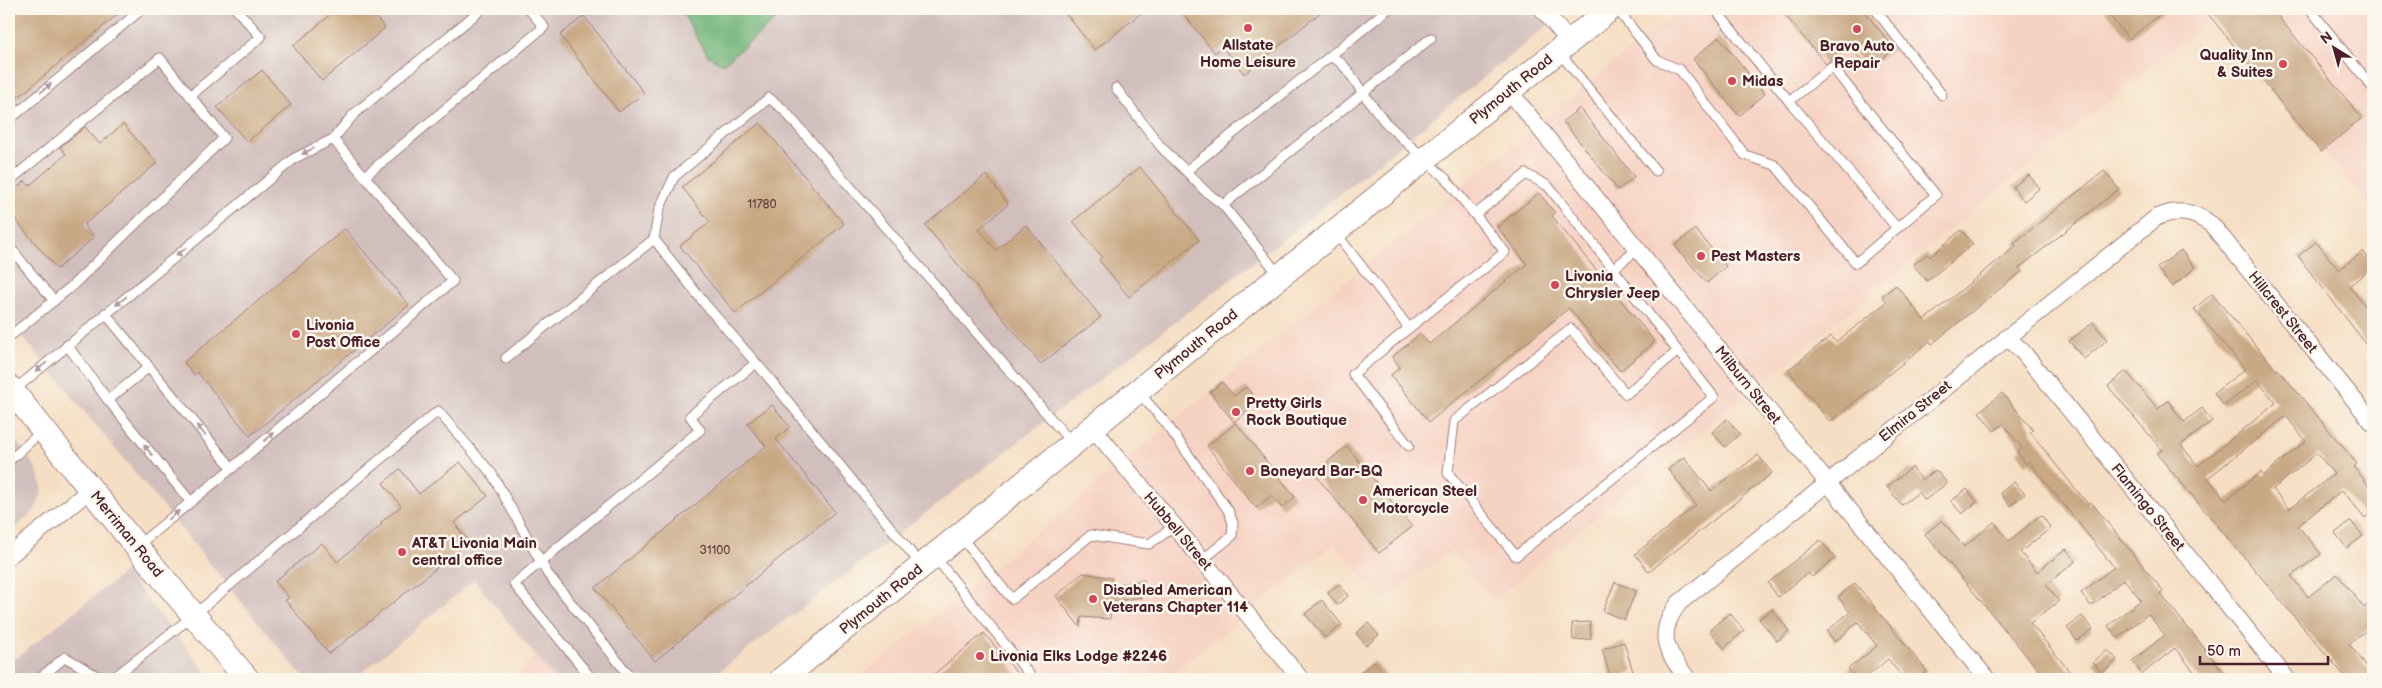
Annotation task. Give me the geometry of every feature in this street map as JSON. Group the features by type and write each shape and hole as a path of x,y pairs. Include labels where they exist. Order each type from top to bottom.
{"main road":[{"name":"Plymouth Road","path":"785,678 1610,9"},
{"name":"Merriman Road","path":"11,389 90,490 247,679"}],"street":[{"path":"1542,9 1564,46"},
{"name":"Milburn Street","path":"1509,91 1987,679"},
{"name":"Elmira Street","path":"1688,679 1669,654 1666,635 1669,616 1679,603 2157,217 2168,213 2186,212"},
{"name":"Hillcrest Street","path":"2186,212 2203,218 2212,225 2373,422"},
{"name":"Flamingo Street","path":"2007,337 2022,351 2287,679"},
{"name":"Hubbell Street","path":"1093,428 1201,561 1251,617 1301,679"},
{"path":"9,556 90,490"}],"lane":[{"path":"9,120 142,9"},
{"path":"190,96 261,38 236,9"},
{"path":"11,389 295,158 333,139 354,114 482,9"},
{"path":"364,176 544,27 529,9"},
{"path":"1186,171 1388,9"},
{"path":"1617,9 1657,60 1680,70 1745,155 1776,164 1856,263 1936,195 1832,67 1789,101"},
{"path":"1714,9 1897,228"},
{"path":"1875,9 1942,95"},
{"path":"2310,9 2373,88"},
{"path":"1224,205 1431,38"},
{"path":"1564,46 1656,171"},
{"path":"1329,57 1335,58 1342,64 1385,122 1446,179 1505,252 1353,374 1409,446"},
{"path":"9,182 160,58 224,138 72,286 9,337"},
{"path":"1116,88 1161,147 1204,190 1224,205 1280,276"},
{"path":"506,358 654,239 659,210 674,177 769,98 783,109 1073,444"},
{"path":"136,546 232,468 453,281 333,139"},
{"path":"1476,214 1526,174 1548,186 1613,269 1678,351 1714,397 1516,556 1448,473 1454,422 1571,329 1626,394 1678,351"},
{"path":"1335,232 1409,328"},
{"path":"654,239 705,304 1033,679"},
{"path":"9,246 54,301"},
{"path":"1613,269 1638,248"},
{"path":"105,313 232,468"},
{"path":"67,345 108,400 190,501"},
{"path":"592,679 514,584 700,430 690,416 756,363"},
{"path":"108,400 149,367"},
{"path":"1137,392 1165,422 1228,510 1233,523 1232,536 1201,561"},
{"path":"112,679 194,615 438,411 492,474 540,563 632,679"},
{"path":"9,461 43,430"},
{"path":"959,536 1012,599 1091,535 1149,544 1174,527"},
{"path":"39,679 65,657 102,679"}],"shaded area":[{"path":"9,9 1568,9 1303,224 709,679 555,679 474,580 354,679 305,679 9,320"},
{"path":"1680,9 2373,9 2373,210 2213,16 1493,601 1453,550 1382,601 1335,543 1165,679 857,679"},
{"path":"9,432 36,468 42,485 42,492 35,510 9,533"},
{"path":"125,572 207,673 200,679 9,679 9,651 15,659"},
{"path":"535,657 555,679 508,679"}],"green space":[{"path":"680,9 789,9 723,64 708,56"}],"building":[{"path":"9,9 124,9 9,105"},
{"path":"337,9 368,9 385,28 322,81 293,46"},
{"path":"1062,9 1146,9 1095,50"},
{"name":"Allstate Home Leisure","path":"1179,9 1325,9 1244,74 1222,47 1215,53"},
{"path":"1780,9 1862,9 1895,49 1868,69 1850,46 1826,64"},
{"path":"2104,9 2167,9 2129,39"},
{"name":"Quality Inn & Suites","path":"2204,9 2272,9 2362,118 2321,152"},
{"path":"584,16 644,93 619,112 560,35"},
{"name":"Midas","path":"1719,37 1765,94 1739,116 1693,59"},
{"path":"262,70 291,105 247,142 217,107"},
{"path":"1580,108 1634,177 1618,190 1563,121"},
{"path":"760,123 844,224 735,313 680,246 710,222 682,187"},
{"path":"123,124 157,163 84,225 94,237 57,269 9,212 9,195 25,181 29,186 66,154 60,147 85,127 100,144"},
{"path":"1140,167 1199,240 1129,297 1099,260 1102,257 1073,221"},
{"path":"2104,171 2119,189 2019,268 2022,271 1932,344 1930,341 1830,422 1788,370 1831,336 1836,342 1887,302 1882,296 1896,285 1924,320 2016,246 2014,243"},
{"path":"986,175 1008,204 979,229 996,250 1026,225 1101,317 1041,364 925,225"},
{"path":"2029,175 2040,188 2024,201 2013,187"},
{"name":"Livonia Chrysler Jeep","path":"1539,193 1555,213 1552,216 1655,342 1620,371 1569,308 1429,422 1391,375 1400,367 1392,357 1420,334 1429,344 1527,264 1497,227"},
{"name":"Livonia Post Office","path":"345,229 409,305 250,436 197,372 194,375 184,362"},
{"name":"Pest Masters","path":"1695,229 1726,266 1707,283 1675,246"},
{"path":"1961,230 1973,244 1927,281 1913,265 1927,254 1930,257"},
{"path":"2316,242 2339,270 2363,251 2373,264 2373,267 2349,286 2373,316 2373,353 2298,256"},
{"path":"2181,250 2195,268 2172,287 2157,268"},
{"path":"2212,294 2277,371 2278,369 2357,464 2354,467 2373,491 2373,511 2365,518 2342,490 2298,526 2321,554 2291,576 2308,597 2337,574 2364,608 2373,600 2373,625 2349,644 2373,674 2373,679 2347,679 2157,454 2162,450 2108,386 2126,371 2158,409 2168,401 2184,422 2202,408 2212,421 2181,445 2198,466 2276,403 2257,380 2224,406 2214,393 2245,369 2194,309","holes":["2286,416 2306,441 2263,476 2261,472 2226,500 2208,478","2317,453 2334,474 2289,509 2273,489"]},
{"path":"2093,322 2107,340 2084,359 2069,341"},
{"name":"Pretty Girls Rock Boutique","path":"1222,382 1234,396 1246,387 1259,402 1234,422 1210,392"},
{"path":"2002,393 2033,430 2030,432 2061,471 2088,504 2091,502 2163,591 2160,593 2229,679 2200,679 2175,648 2142,674 2132,661 2165,635 2148,614 2118,638 2108,626 2141,600 2124,579 2091,606 2081,593 2114,567 2029,462 2026,464 2017,452 2022,448 2003,424 1994,431 1979,412"},
{"path":"772,405 790,427 776,439 835,512 655,661 595,588 766,446 747,424"},
{"path":"1727,419 1740,434 1725,447 1712,432"},
{"name":"Boneyard Bar-BQ","path":"1236,423 1295,497 1282,508 1272,495 1256,508 1207,446"},
{"name":"American Steel Motorcycle","path":"1347,446 1412,527 1379,553 1314,473"},
{"path":"1758,455 1772,473 1649,572 1635,554 1696,505 1668,469 1684,457 1711,491"},
{"name":"AT&T Livonia Main central office","path":"460,462 488,496 454,523 469,542 329,654 285,600 289,598 275,581 322,543 337,562 382,525 380,523 401,506 383,483 400,469 419,494"},
{"path":"1912,467 1922,480 1936,470 1947,483 1925,500 1919,492 1902,505 1887,487"},
{"path":"2014,482 2025,494 2010,506 2000,493"},
{"path":"1967,489 1977,502 1962,514 1951,501"},
{"path":"2041,515 2051,528 2020,552 2037,572 2066,549 2076,561 2046,585 2059,601 2030,623 2071,673 2064,679 2046,679 1925,534 1942,520 1964,547 1994,522 2009,541"},
{"path":"2351,521 2363,536 2347,548 2335,533"},
{"path":"1820,540 1835,558 1812,577 1808,573 1778,597 1768,583"},
{"name":"Disabled American Veterans Chapter 114","path":"1083,573 1112,578 1111,586 1144,580 1142,597 1111,602 1110,619 1081,617 1080,627 1056,596"},
{"path":"1615,582 1636,591 1624,620 1603,611"},
{"path":"1855,583 1927,671 1917,679 1904,679 1888,659 1864,679 1857,679 1848,669 1877,646 1858,622 1835,642 1827,631 1850,612 1838,597"},
{"path":"1339,584 1348,596 1337,605 1328,593"},
{"path":"1322,600 1342,625 1325,638 1305,614"},
{"path":"1772,609 1789,631 1777,641 1759,619"},
{"path":"1730,613 1744,631 1724,648 1709,630"},
{"path":"2082,616 2093,629 2077,641 2067,628"},
{"path":"1590,622 1591,639 1573,640 1572,623"},
{"path":"1368,623 1379,635 1366,646 1356,633"},
{"name":"Livonia Elks Lodge #2246","path":"984,633 1022,679 928,679"},
{"path":"1624,642 1633,672 1611,679 1602,649"},
{"path":"2108,650 2117,660 2102,673 2093,662"},
{"path":"1374,661 1389,679 1352,679"}],"place":[{"name":"Allstate Home Leisure","path":"1248,28"},
{"name":"Bravo Auto Repair","path":"1857,29"},
{"name":"Quality Inn & Suites","path":"2283,64"},
{"name":"Midas","path":"1732,81"},
{"name":"Pest Masters","path":"1701,256"},
{"name":"Livonia Chrysler Jeep","path":"1555,285"},
{"name":"Livonia Post Office","path":"296,334"},
{"name":"Pretty Girls Rock Boutique","path":"1236,412"},
{"name":"Boneyard Bar-BQ","path":"1250,471"},
{"name":"American Steel Motorcycle","path":"1363,500"},
{"name":"AT&T Livonia Main central office","path":"402,552"},
{"name":"Disabled American Veterans Chapter 114","path":"1093,599"},
{"name":"Livonia Elks Lodge #2246","path":"980,656"}]}
